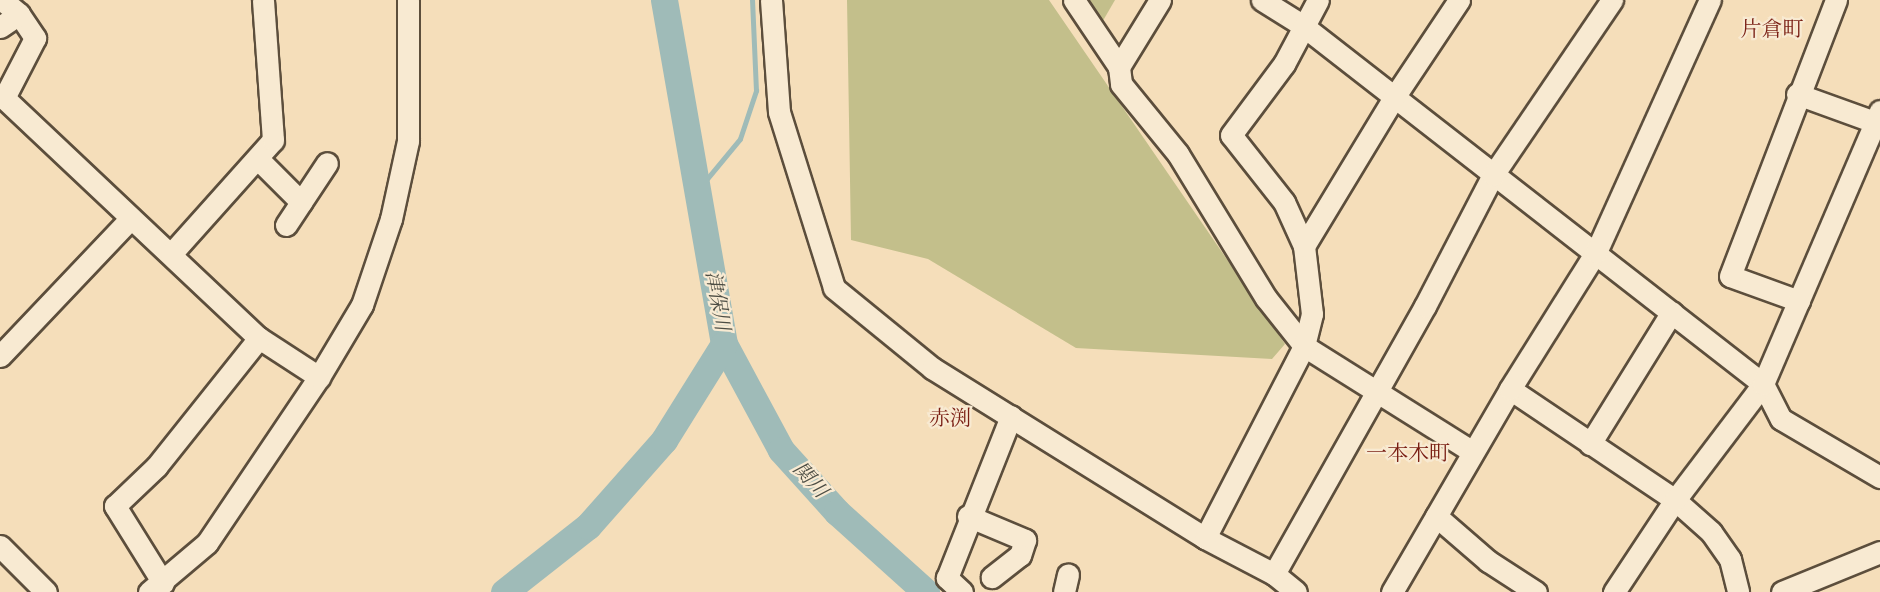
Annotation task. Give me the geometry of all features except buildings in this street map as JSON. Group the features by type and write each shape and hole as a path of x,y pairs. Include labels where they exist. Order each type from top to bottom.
{"street":[{"path":"2,0 19,14 35,38 4,98 259,338 319,377"},
{"path":"171,254 222,194 258,159 273,140 263,0"},
{"path":"259,338 156,467 115,506 156,588 207,543 319,377 362,305 391,219 408,141 408,0"},
{"path":"771,0 779,112 834,288 932,368 1284,586 1374,392 1493,175 1612,0"},
{"path":"1074,0 1119,67 1121,84 1178,154 1266,298 1304,346 1473,452"},
{"path":"1119,67 1161,0"},
{"path":"1262,0 1302,25 1393,99 1596,252 1763,384 1781,419 1880,477"},
{"path":"1205,538 1304,346 1312,314 1304,246 1284,202 1231,135 1284,64 1302,25 1318,0"},
{"path":"1304,246 1393,99 1459,0"},
{"path":"1392,592 1510,389 1596,252 1710,0"},
{"path":"1798,301 1730,276 1797,94 1836,0"},
{"path":"0,27 19,14"},
{"path":"1614,592 1675,500 1763,384 1878,119 1797,94"},
{"path":"258,159 302,202"},
{"path":"286,225 327,163"},
{"path":"0,356 131,218"},
{"path":"1590,444 1672,312"},
{"path":"1510,389 1675,500 1711,532 1730,559 1737,592"},
{"path":"962,592 947,578 968,516 1011,417"},
{"path":"968,516 1025,540 1020,555 992,577"},
{"path":"1436,516 1488,561 1536,592"},
{"path":"0,546 46,592"},
{"path":"1782,592 1880,552"}],"shaded area":[{"path":"847,0 1049,0 1285,344 1272,359 1076,348 928,259 851,240"},
{"path":"1075,0 1115,0 1097,31"}],"waterway":[{"name":"津保川","path":"664,0 724,344 781,450 837,512 926,592"},
{"path":"697,191 740,139 756,91 752,0"},
{"name":"津保川","path":"504,592 588,526 664,440 724,344"}],"district":[{"name":"片倉町","path":"1772,31"},
{"name":"赤渕","path":"950,420"},
{"name":"一本木町","path":"1408,455"}],"water label":[{"name":"関川","path":"809,481"}]}
